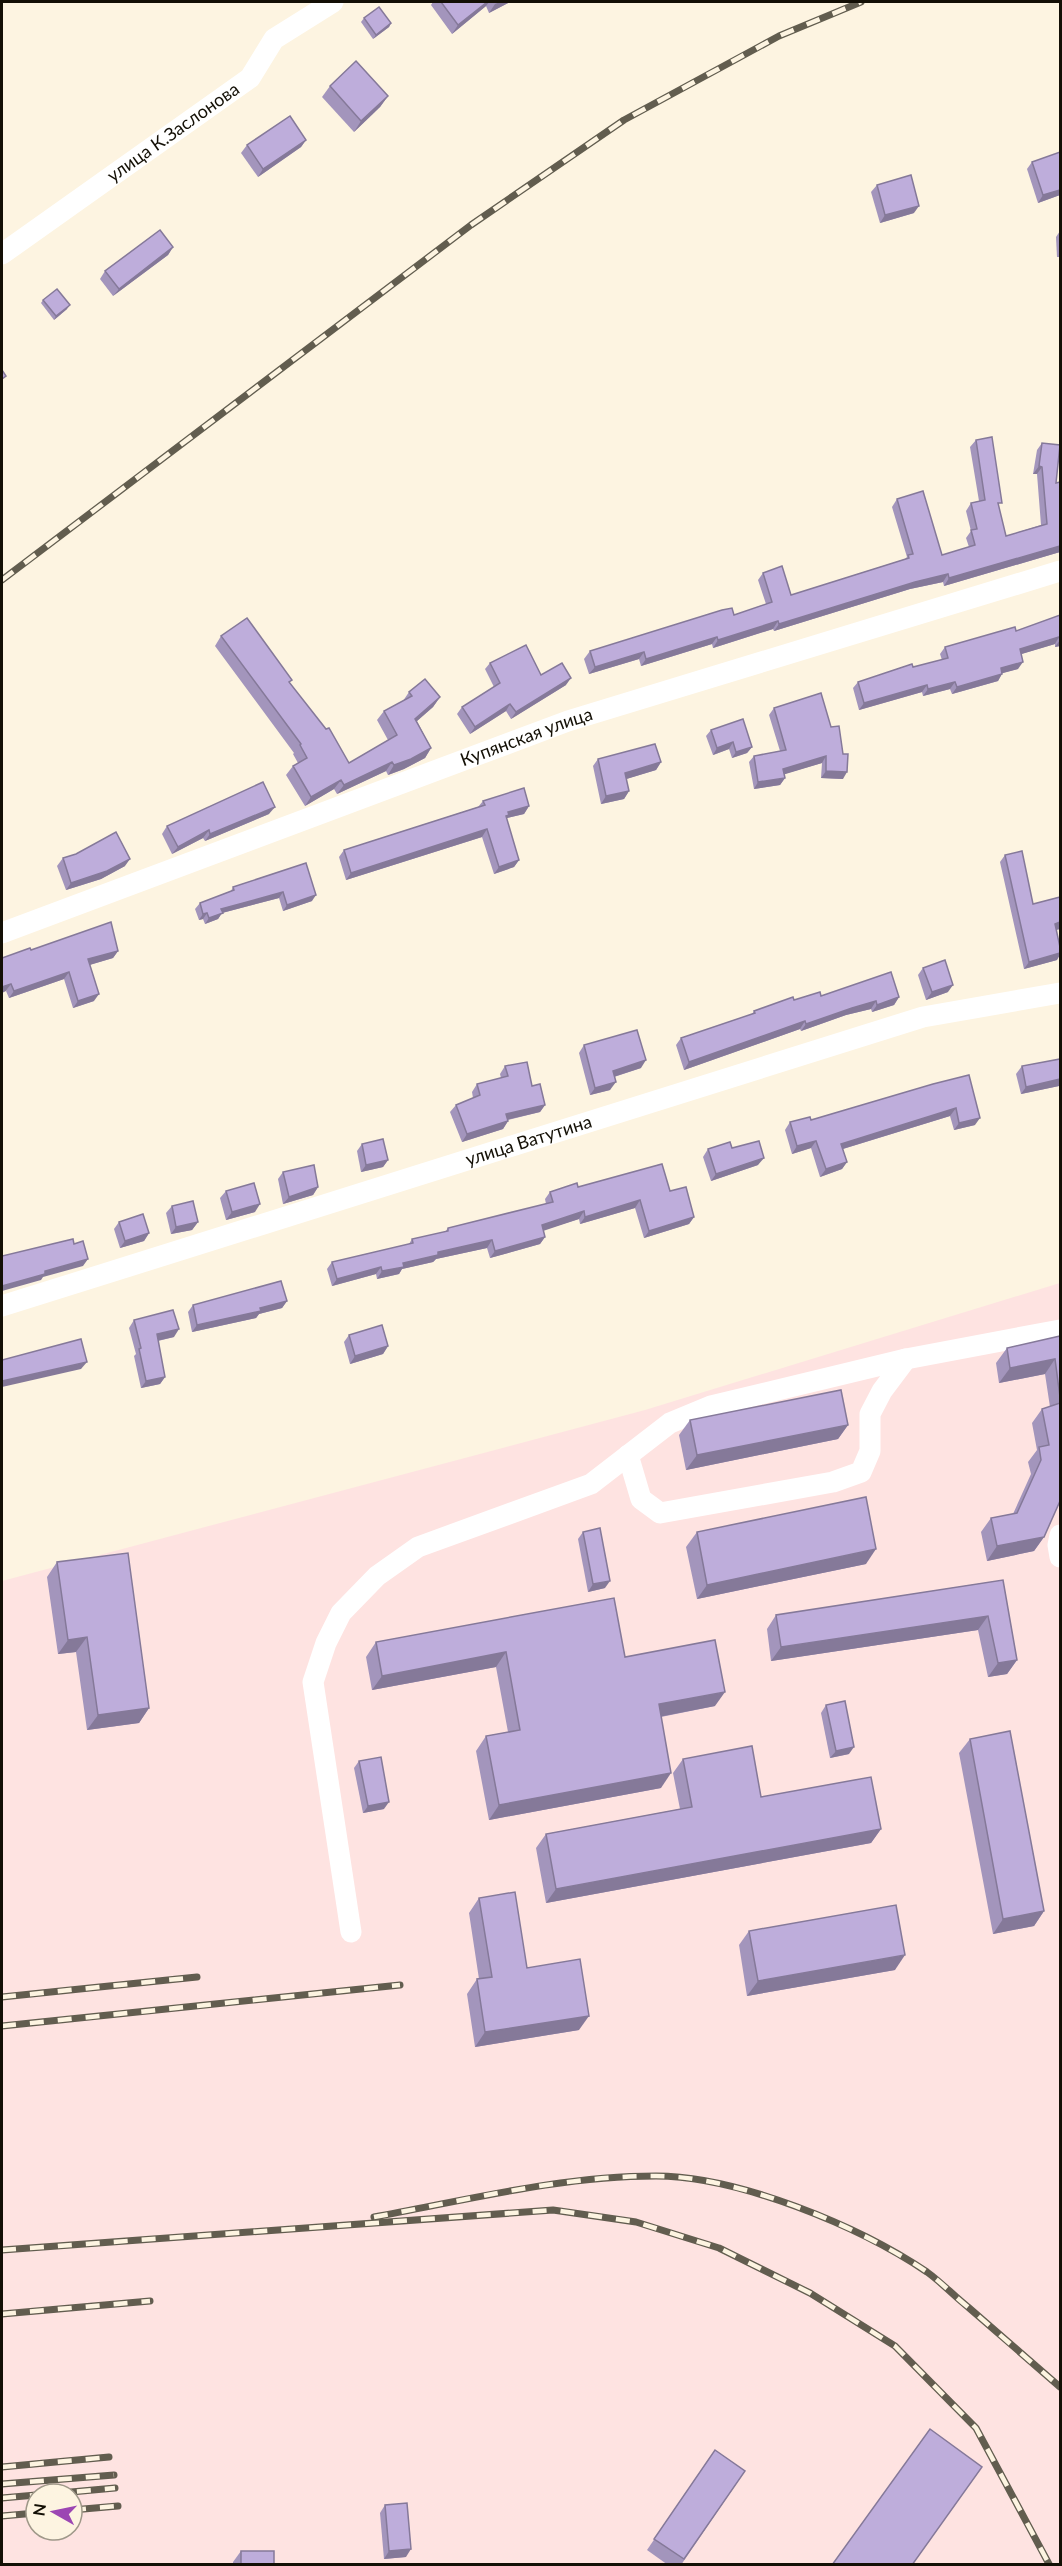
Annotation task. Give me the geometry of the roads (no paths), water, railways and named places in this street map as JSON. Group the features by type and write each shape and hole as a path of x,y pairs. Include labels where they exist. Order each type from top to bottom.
{"street":[{"name":"улица К.Заслонова","path":"2,254 250,78 274,39 333,2"},
{"name":"Купянская улица","path":"2,933 568,721 1060,571"},
{"name":"улица Ватутина","path":"2,1306 923,1017 1060,993"},
{"path":"351,1932 313,1682 326,1643 342,1613 377,1576 418,1547 591,1484 670,1423 711,1406 906,1359 1060,1330"},
{"path":"628,1455 641,1499 660,1513 833,1482 861,1472 870,1452 870,1414 882,1391 906,1359"},
{"path":"1060,1535 1058,1545 1060,1557"}],"railway":[{"path":"2,580 471,225 624,120 779,36 861,2"},
{"path":"2,1997 197,1977"},
{"path":"2,2026 400,1985"},
{"path":"374,2217 550,2184 620,2177 688,2178 760,2194 833,2221 927,2272 1060,2387"},
{"path":"2,2250 553,2210 636,2222 719,2248 810,2293 895,2346 976,2428 1049,2564"},
{"path":"2,2314 150,2301"},
{"path":"2,2467 109,2457"},
{"path":"2,2484 114,2475"},
{"path":"84,2491 115,2488"},
{"path":"2,2498 24,2496"},
{"path":"84,2509 118,2506"},
{"path":"2,2516 24,2514"}]}
